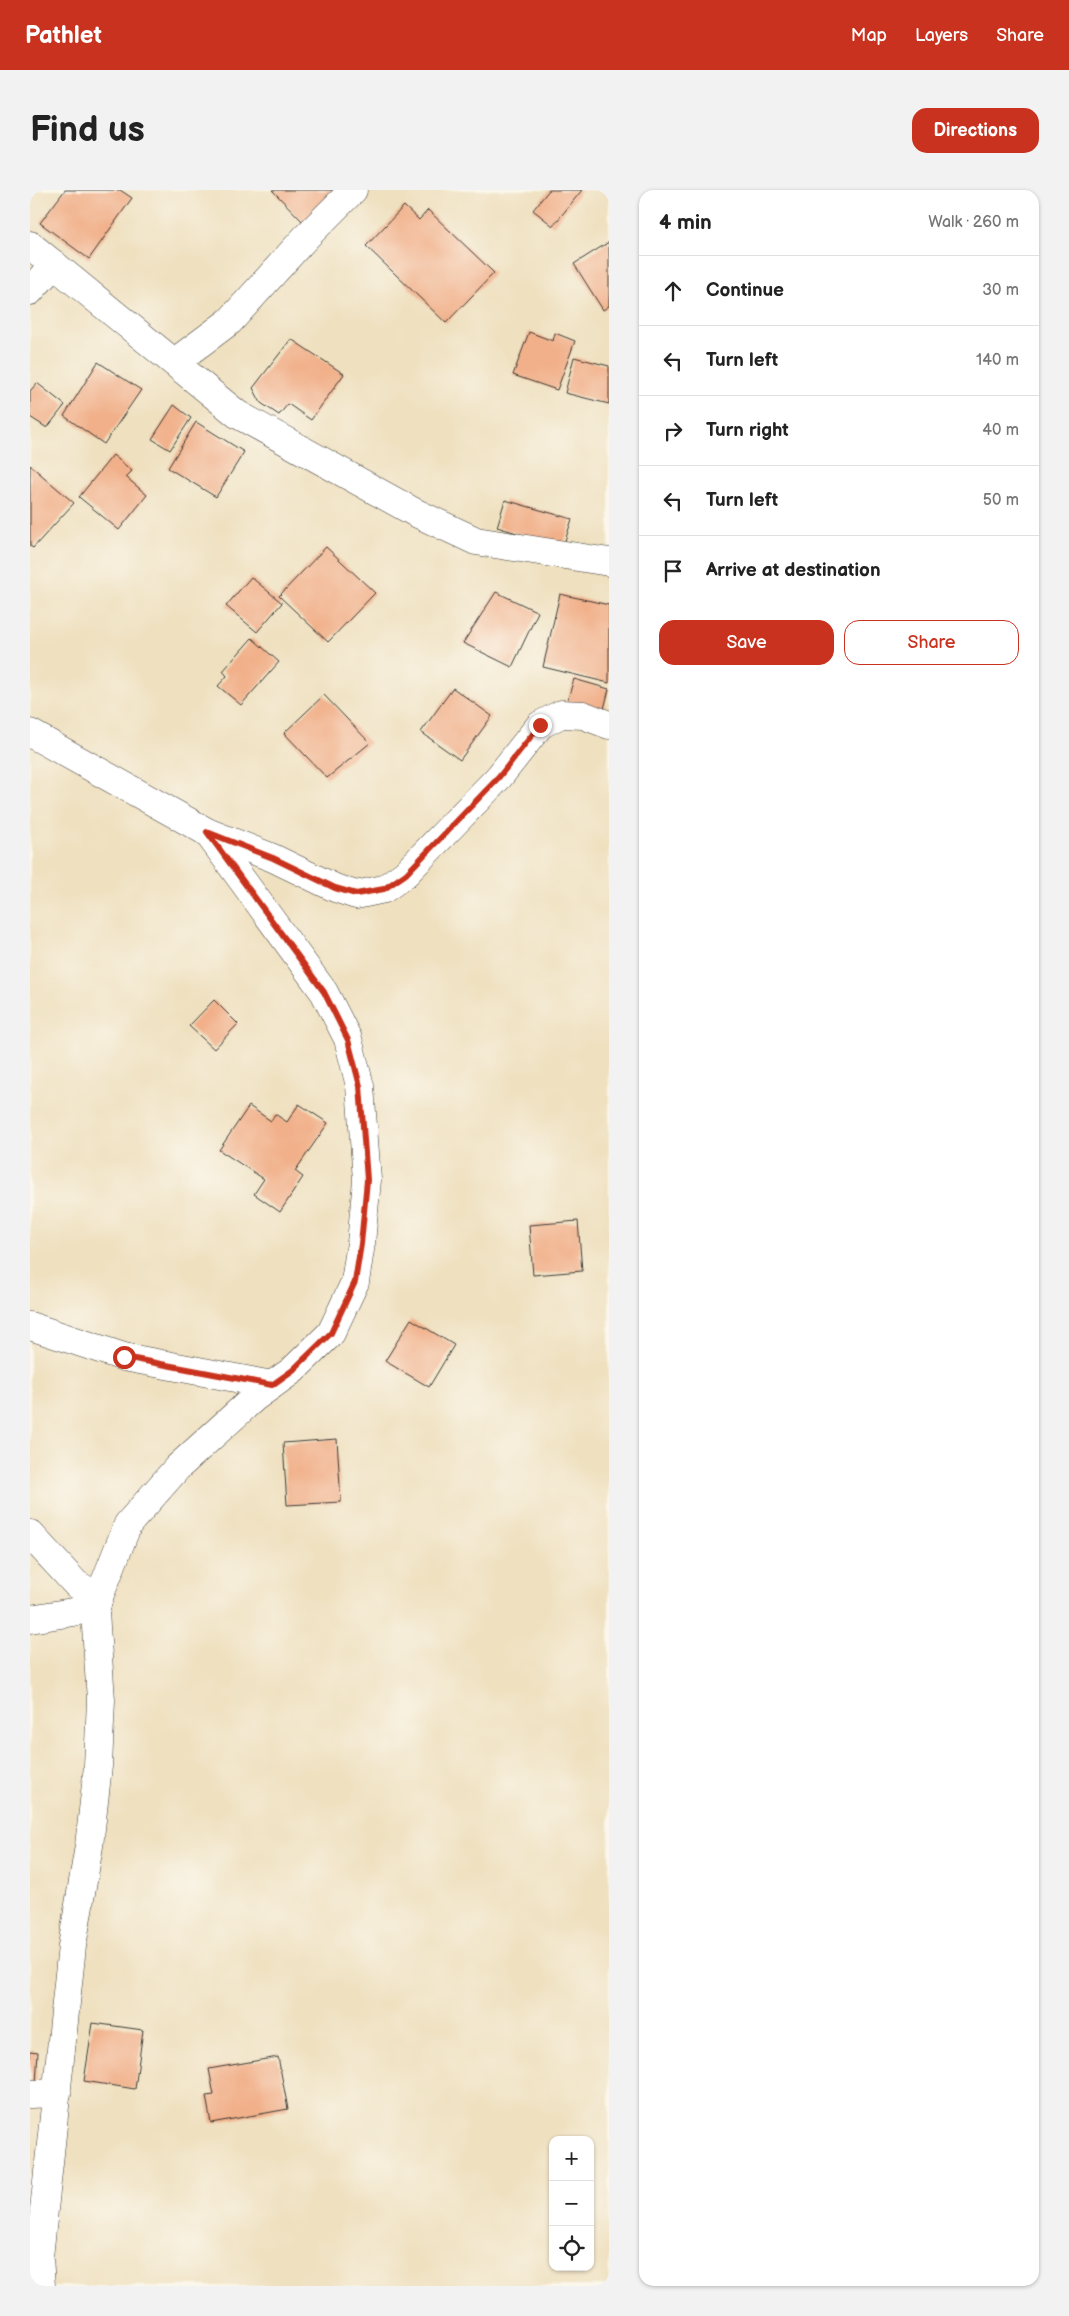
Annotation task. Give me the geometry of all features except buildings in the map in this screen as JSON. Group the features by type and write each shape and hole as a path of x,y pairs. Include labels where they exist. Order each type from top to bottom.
{"street":[{"path":"175,362 230,321 305,238 353,190"},
{"path":"30,245 238,414 414,512 476,541 609,562"},
{"path":"30,291 54,264"},
{"path":"30,733 207,832 273,858 335,888 356,894 384,889 406,874 485,791 540,725 561,714 583,715 609,725"},
{"path":"41,2286 39,2258 72,1946 89,1846 98,1766 101,1700 97,1605 128,1524 178,1467 254,1398 293,1370 331,1333 355,1282 361,1244 367,1180 360,1086 348,1040 324,992 207,832"},
{"path":"30,1326 124,1357 272,1385"},
{"path":"30,1534 97,1605"},
{"path":"30,1620 44,1615 85,1610 97,1605"},
{"path":"30,2094 57,2093"}],"route":[{"path":"124,1357 272,1385 293,1370 331,1333 355,1282 361,1244 367,1180 360,1086 348,1040 324,992 207,832 273,858 335,888 356,894 384,889 406,874 499,777 540,725"}]}
